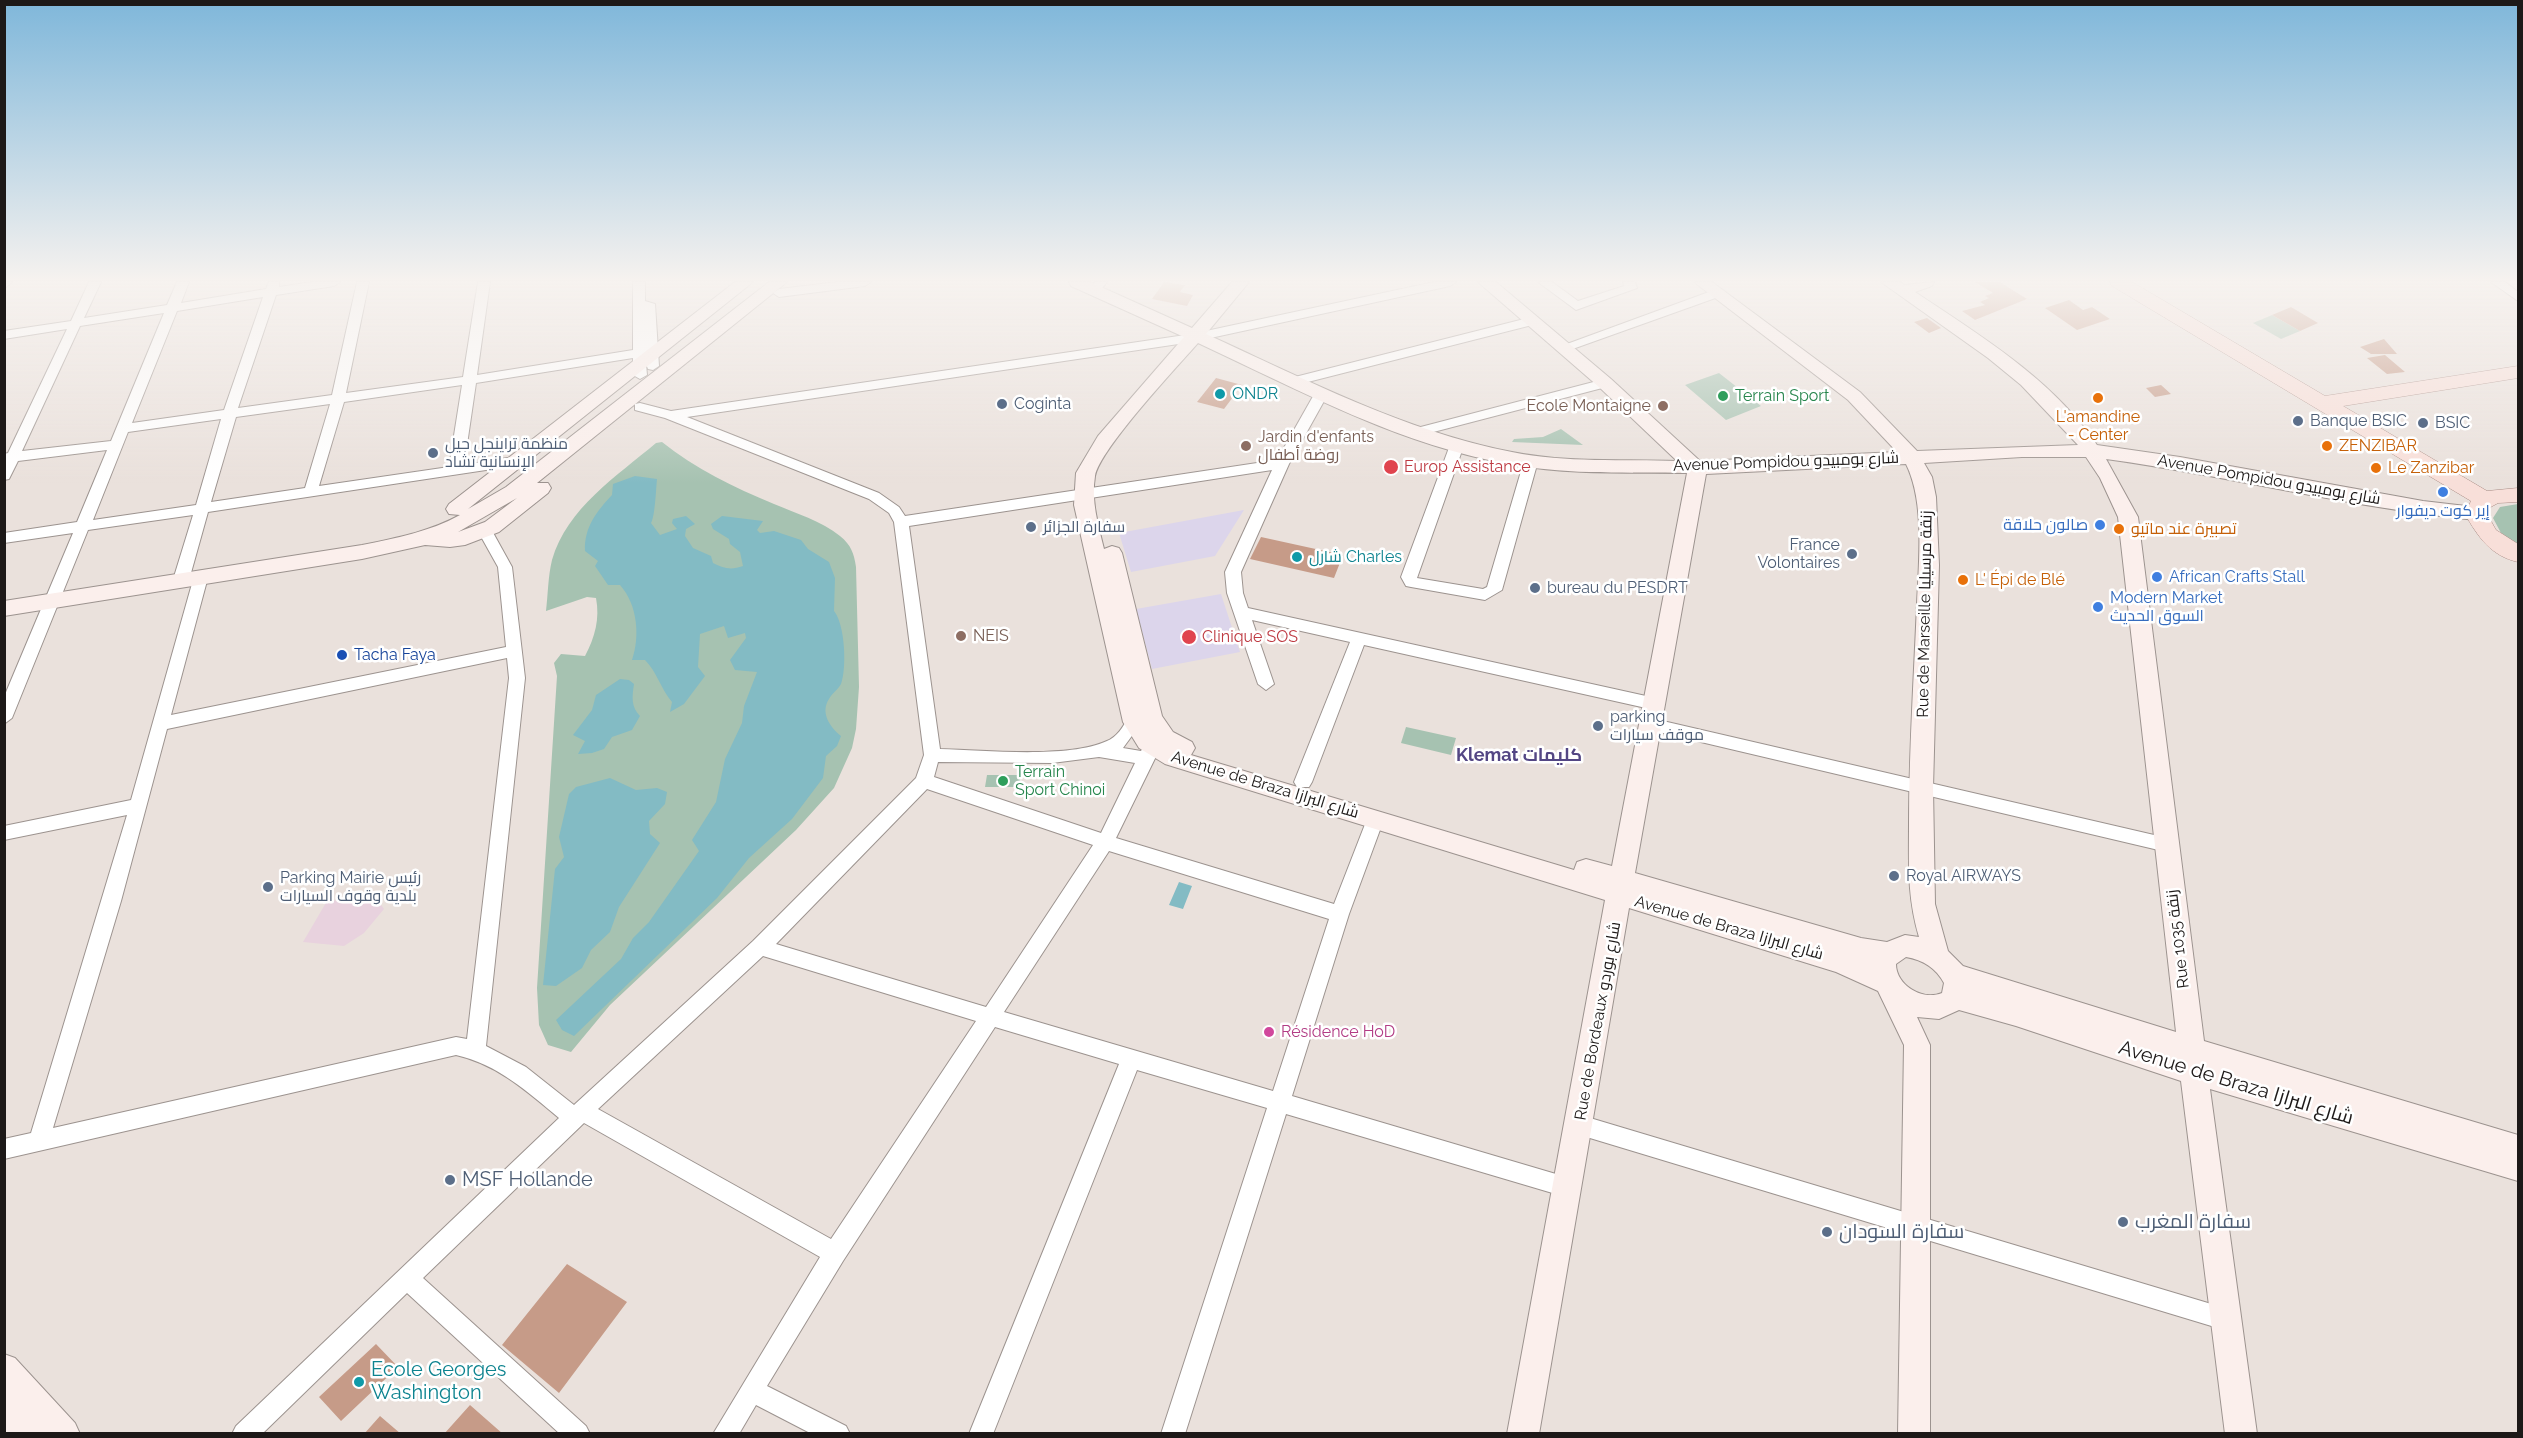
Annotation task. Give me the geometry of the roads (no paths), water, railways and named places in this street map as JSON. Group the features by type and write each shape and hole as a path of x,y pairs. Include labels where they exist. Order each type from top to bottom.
{"main road":[{"path":"489,502 499,488 662,349"},
{"path":"420,539 514,462 665,349"},
{"path":"4,609 362,552 420,539 455,526 489,502 513,492 701,349"},
{"path":"420,539 462,540 486,533 709,349"},
{"name":"Avenue de Braza شارع البرازا","path":"1190,349 1105,440 1091,460 1091,492 1134,722 1141,735 1152,745 1173,758 1375,819 1620,888 1861,950 1892,950"},
{"name":"Avenue Pompidou شارع بومبيدو","path":"1227,349 1321,394 1418,432 1457,445 1531,461 1696,468 2022,451 2094,451 2478,510"},
{"path":"1563,349 1605,382 1696,468"},
{"name":"Rue de Marseille زنقة مرسيليا","path":"1792,349 1854,396 1884,425 1912,457 1922,477 1926,497 1929,565 1921,788 1922,904 1936,953"},
{"name":"Rue 1035 زنقة","path":"1986,349 2016,370 2051,402 2094,451 2109,474 2128,517 2192,1060 2228,1320 2241,1434"},
{"path":"2235,349 2327,402 2518,372"},
{"path":"2241,349 2327,402 2478,510 2496,541 2518,554"},
{"name":"Rue de Bordeaux شارع بوردو","path":"1523,1434 1566,1187 1580,1125 1620,888 1697,479 1696,468"},
{"name":"Avenue de Braza شارع البرازا","path":"1091,492 1099,504 1151,718 1152,745"},
{"path":"2478,510 2518,495"},
{"name":"Avenue de Braza شارع البرازا","path":"1152,745 1171,742 1198,753 1303,782 1842,962 1889,986"},
{"path":"1914,1434 1917,1045 1882,971 1892,950 1922,904"},
{"path":"1892,950 1915,946 1936,953 1949,993 1917,1045"},
{"path":"1889,986 1915,1005 1949,993"},
{"name":"Avenue de Braza شارع البرازا","path":"1949,993 2016,1014 2518,1148"},
{"name":"Avenue de Braza شارع البرازا","path":"2192,1060 2518,1167"},
{"path":"4,1369 64,1434"},
{"path":"4,1408 27,1434"}],"street":[{"path":"4,476 9,457 62,349"},
{"path":"4,718 155,349"},
{"path":"39,1141 112,901 159,724 190,578 200,509 252,349"},
{"path":"311,491 338,398 349,349"},
{"path":"456,470 474,349"},
{"path":"644,349 645,363"},
{"path":"645,363 646,349"},
{"path":"670,415 1119,349"},
{"path":"1296,381 1421,349"},
{"path":"122,429 470,380 645,363"},
{"path":"1418,432 1605,382"},
{"path":"1266,684 1235,593 1233,572 1282,464 1321,394"},
{"path":"244,1434 578,1114 760,947 924,782 932,755 901,522 894,510 874,496 670,415 640,407"},
{"path":"9,457 115,445"},
{"path":"1457,445 1409,577 1411,582 1485,595 1494,590 1531,461"},
{"path":"4,538 514,462"},
{"path":"901,522 1282,464"},
{"path":"476,1049 509,738 518,678 505,567 486,533"},
{"path":"1242,612 1359,638 1653,714 1921,788 2167,844"},
{"path":"1303,782 1359,638"},
{"path":"159,724 436,665 514,651"},
{"path":"1100,751 1115,745 1126,735 1134,722"},
{"path":"932,755 1083,754 1152,745"},
{"path":"725,1434 836,1253 1105,842 1124,809 1152,745"},
{"path":"924,782 1105,842 1340,914"},
{"path":"4,833 137,806"},
{"path":"1173,1434 1340,914 1375,819"},
{"path":"760,947 991,1018 1280,1101 1566,1187"},
{"path":"4,1149 456,1046 476,1049 578,1114 836,1253"},
{"path":"981,1434 1132,1058"},
{"path":"1580,1125 2228,1320"},
{"path":"407,1278 578,1434"},
{"path":"751,1390 838,1434"}],"water":[{"path":"635,476 657,479 651,523 660,535 677,529 672,523 673,519 686,516 695,524 686,529 685,536 693,548 711,556 713,563 717,565 724,568 743,566 740,552 730,544 729,539 713,529 711,524 722,516 763,521 757,530 760,533 774,531 801,540 808,549 829,562 835,578 834,611 841,626 844,657 841,684 826,704 826,714 830,724 841,736 837,746 826,756 823,778 792,819 749,858 717,898 574,1036 562,1030 556,1020 621,959 633,938 649,922 699,851 692,840 716,802 725,759 742,723 744,706 757,672 735,670 730,660 746,638 745,633 728,638 724,626 700,634 698,667 705,676 684,704 670,712 672,702 649,665 645,660 632,660 635,651 636,621 631,602 620,585 608,585 595,566 598,561 585,551 585,542 589,527 597,513 612,495 613,484"},
{"path":"620,679 629,680 634,684 633,702 640,716 632,730 612,737 604,749 578,754 585,741 573,735 592,710 596,695"},
{"path":"610,778 636,790 657,788 667,792 665,804 649,821 650,834 660,843 619,907 610,932 591,950 582,968 556,986 543,985 555,869 564,857 559,837 569,794 576,787"},
{"path":"1179,882 1192,886 1183,909 1169,905"}],"place":[{"name":"ONDR","path":"1220,394"},
{"name":"Terrain Sport","path":"1723,396"},
{"name":"L'amandine - Center","path":"2098,398"},
{"name":"Coginta","path":"1002,404"},
{"name":"Ecole Montaigne","path":"1663,406"},
{"name":"Banque BSIC","path":"2298,421"},
{"name":"BSIC","path":"2423,423"},
{"name":"Jardin d'enfants روضة أطفال","path":"1246,446"},
{"name":"ZENZIBAR","path":"2327,446"},
{"name":"منظمة تراينجل جيل الإنسانية تشاد","path":"433,453"},
{"name":"Europ Assistance","path":"1391,467"},
{"name":"Le Zanzibar","path":"2376,468"},
{"name":"إير كوت ديفوار","path":"2443,492"},
{"name":"صالون حلاقة","path":"2100,525"},
{"name":"سفارة الجزائر","path":"1031,527"},
{"name":"تصبيرة عند ماتيو","path":"2119,529"},
{"name":"France Volontaires","path":"1852,554"},
{"name":"شارل Charles","path":"1297,557"},
{"name":"African Crafts Stall","path":"2157,577"},
{"name":"L' Épi de Blé","path":"1963,580"},
{"name":"bureau du PESDRT","path":"1535,588"},
{"name":"Modern Market السوق الحديث","path":"2098,607"},
{"name":"NEIS","path":"961,636"},
{"name":"Clinique SOS","path":"1189,637"},
{"name":"Tacha Faya","path":"342,655"},
{"name":"parking موقف سيارات","path":"1598,726"},
{"name":"Terrain Sport Chinoi","path":"1003,781"},
{"name":"Royal AIRWAYS","path":"1894,876"},
{"name":"Parking Mairie رئيس بلدية وقوف السيارات","path":"268,887"},
{"name":"Résidence HoD","path":"1269,1032"},
{"name":"MSF Hollande","path":"450,1180"},
{"name":"سفارة المغرب","path":"2123,1222"},
{"name":"سفارة السودان","path":"1827,1232"},
{"name":"Ecole Georges Washington","path":"359,1382"}],"district":[{"name":"Klemat كليمات","path":"1519,756"}]}
